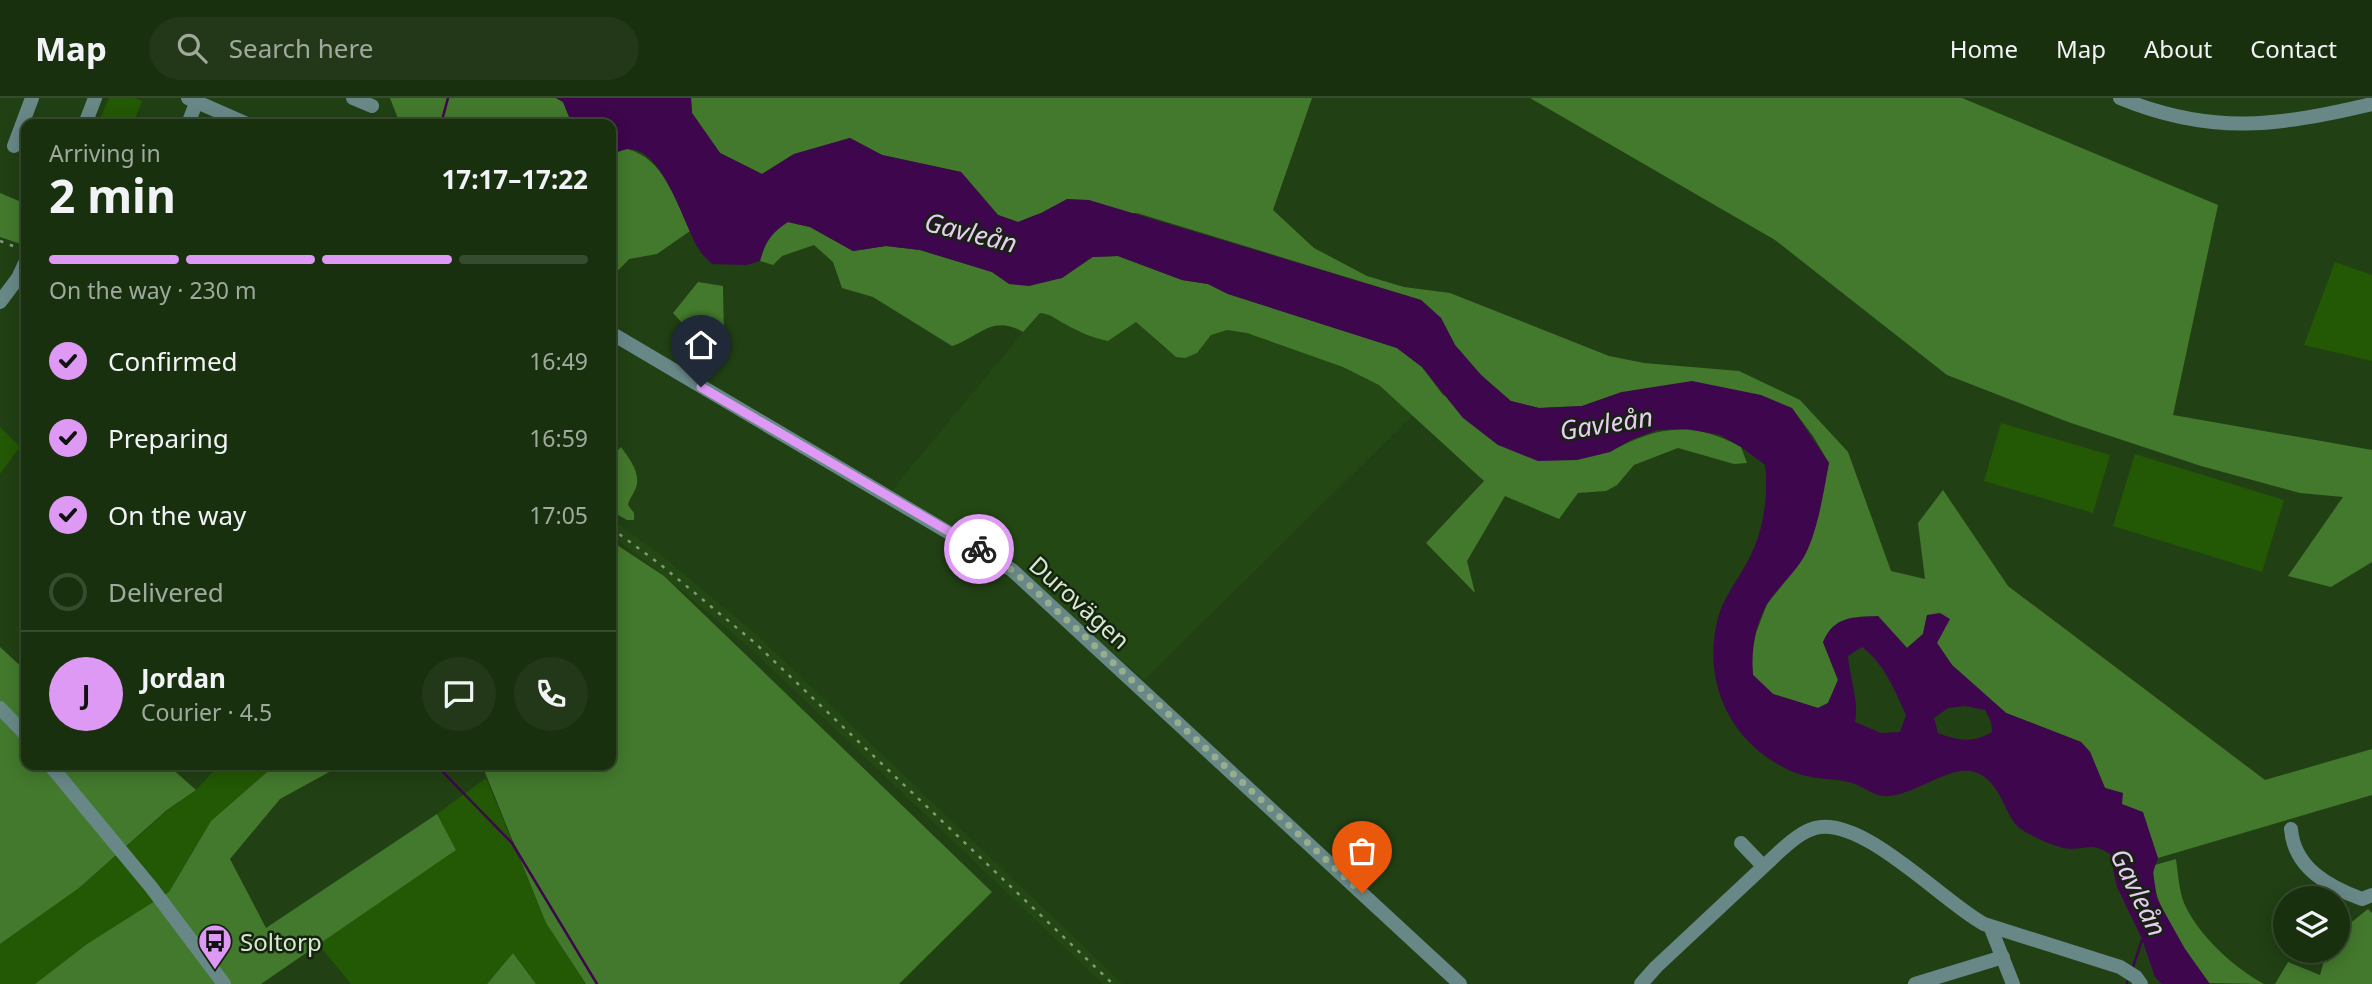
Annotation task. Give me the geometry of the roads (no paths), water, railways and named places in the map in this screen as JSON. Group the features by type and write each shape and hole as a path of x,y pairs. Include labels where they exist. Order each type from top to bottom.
{"street":[{"path":"24,119 32,98"},
{"path":"87,119 95,98"},
{"path":"354,98 372,106"},
{"path":"2120,98 2148,110 2185,119 2230,124 2291,121 2372,104"},
{"path":"189,119 194,99 236,119"},
{"path":"14,146 21,127"},
{"path":"0,302 21,272"},
{"name":"Durovägen","path":"616,336 1012,570 1460,984"},
{"path":"0,708 21,730"},
{"path":"54,770 151,887 224,984"},
{"path":"1641,984 1763,866 1796,838 1813,829 1828,827 1875,846 1915,872 1968,916 1990,926 2119,967 2136,977 2141,984"},
{"path":"2291,829 2298,856 2328,884 2362,899 2372,895"},
{"path":"1741,843 1763,866"},
{"path":"1990,926 2013,984"},
{"path":"1915,984 2003,957"}],"water":[{"name":"Gavleån","path":"556,98 691,98 692,113 720,153 762,174 794,154 850,138 882,155 961,172 998,215 1018,222 1067,199 1089,200 1421,300 1441,318 1455,345 1481,375 1511,401 1539,408 1582,406 1622,392 1692,381 1761,395 1792,408 1829,463 1817,521 1806,553 1769,601 1760,618 1753,647 1753,675 1773,694 1818,708 1828,703 1838,680 1823,642 1833,627 1853,618 1878,616 1907,648 1923,634 1927,615 1940,613 1950,619 1937,643 1952,665 2006,713 2081,742 2090,752 2105,788 2123,793 2122,804 2143,812 2158,858 2153,872 2157,899 2185,949 2210,984 2162,984 2155,977 2142,939 2117,887 2110,854 2091,847 2059,847 2021,829 1991,783 1975,772 1954,773 1906,792 1880,796 1849,782 1808,777 1785,768 1769,759 1742,734 1731,719 1717,685 1714,643 1723,604 1758,538 1765,507 1766,475 1765,465 1720,435 1687,429 1657,430 1610,452 1577,460 1538,461 1498,445 1463,418 1422,367 1397,348 1228,294 1208,284 1182,280 1118,256 1092,257 1062,278 1029,286 1009,284 992,272 920,250 886,246 853,251 810,227 788,222 770,238 760,261 747,265 712,264 699,250 670,188 651,160 640,151 627,149 616,152 616,119 570,119 563,102","holes":["1862,647 1883,669 1906,715 1900,732 1881,733 1855,722 1855,697 1848,656","1965,706 1985,710 1992,732 1965,740 1938,733 1934,718 1948,708"]}],"waterway":[{"path":"442,119 448,98"},
{"path":"441,770 512,843 597,984"},
{"name":"Gavleån","path":"2133,967 2143,937"}],"railway":[{"path":"0,241 21,249"},
{"path":"616,532 661,565 755,643 1113,984"}],"place":[{"name":"Soltorp","path":"215,971"}]}
